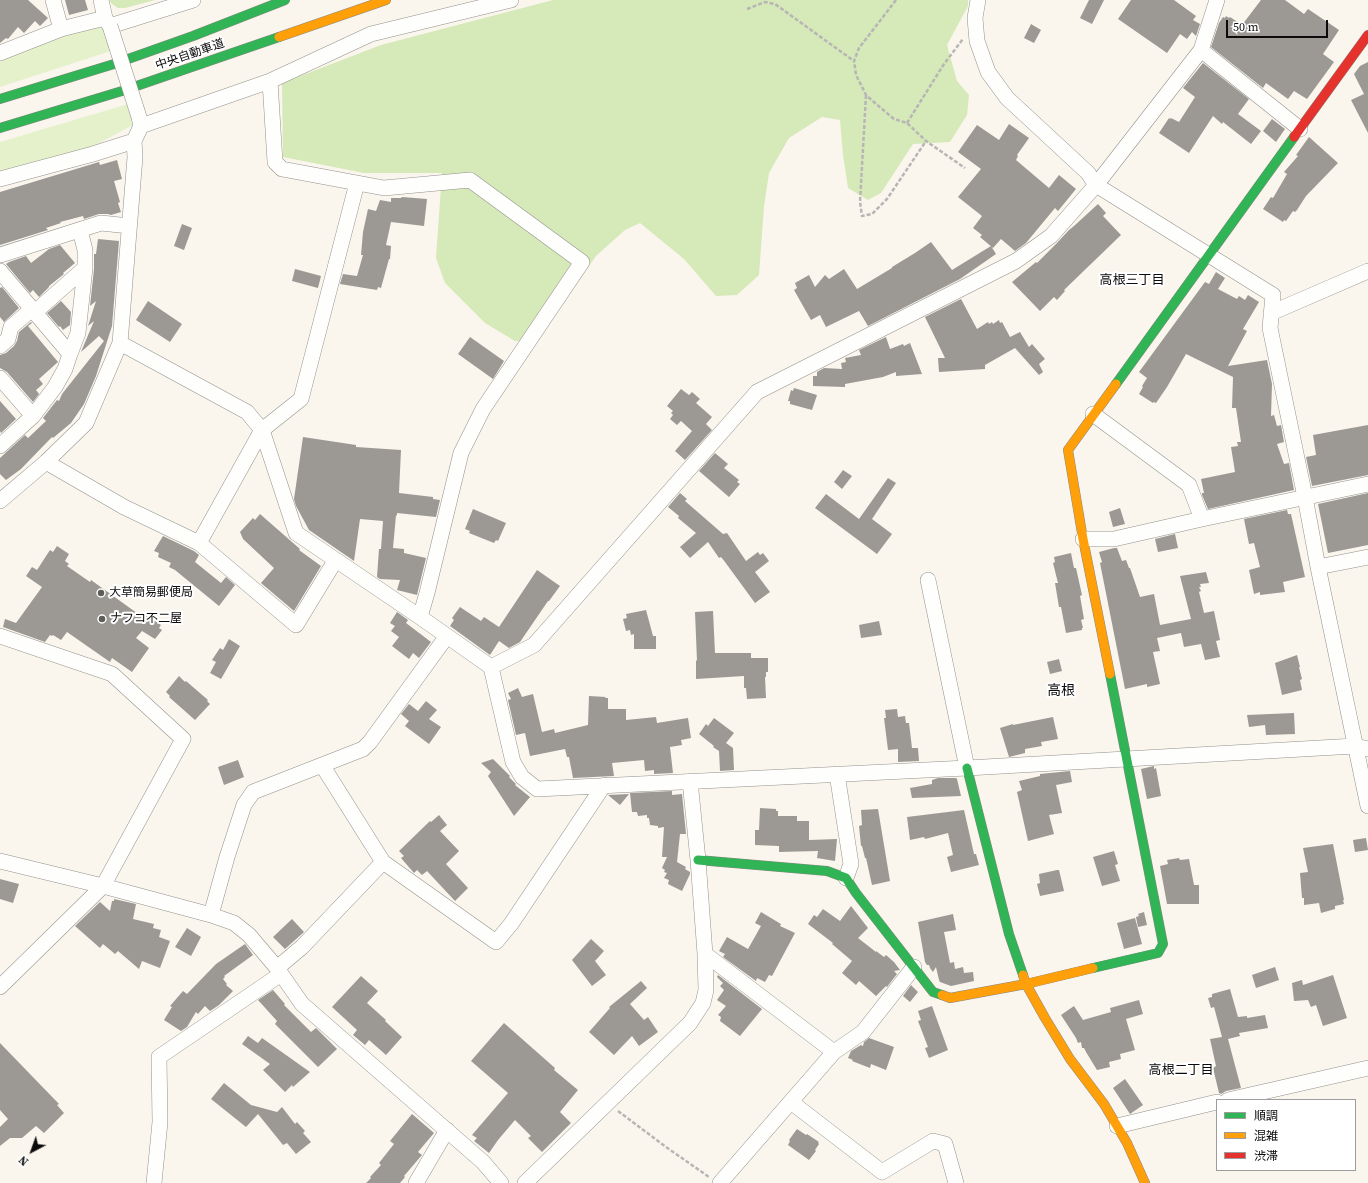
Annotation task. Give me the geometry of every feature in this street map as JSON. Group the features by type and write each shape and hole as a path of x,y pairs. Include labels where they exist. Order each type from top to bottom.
{"main road":[{"name":"中央自動車道","path":"0,99 114,64 194,36 285,0"},
{"name":"中央自動車道","path":"0,128 53,113 158,79 386,0"},
{"path":"698,860 827,871 846,878 933,992 950,998 1026,984 1158,953 1163,944 1083,539 1068,450 1208,254 1368,36"},
{"path":"966,768 1009,934 1026,984 1070,1058 1104,1104 1127,1143 1145,1183"}],"street":[{"path":"53,0 61,28"},
{"path":"0,501 46,462 86,423 120,344 135,157 134,141 140,122 101,0"},
{"path":"0,53 61,28 108,22 193,0"},
{"path":"140,122 270,81 371,34 511,0"},
{"path":"978,0 975,18 977,41 988,72 1007,98 1088,173 1096,185 1273,295 1270,328 1318,567 1361,748 1368,806"},
{"path":"491,667 534,645 756,392 1016,261 1051,236 1096,185 1201,50 1217,0"},
{"path":"1201,50 1300,129"},
{"path":"270,81 275,162 282,168 384,188 470,180 582,262 483,409 460,453 420,617"},
{"path":"0,179 93,154 134,141"},
{"path":"199,543 262,430 300,399 357,183"},
{"path":"0,255 101,223 129,226"},
{"path":"0,446 33,416 55,387 64,369 78,333 85,268 85,250 80,230"},
{"path":"0,346 8,339 11,327 33,311 85,268"},
{"path":"0,271 70,354"},
{"path":"1271,313 1368,271"},
{"path":"120,344 247,412 262,430 296,533 491,667 513,762 522,777 538,789 966,768 1126,758 1361,748"},
{"path":"0,378 33,416"},
{"path":"1093,414 1189,485 1202,519"},
{"path":"46,462 124,507 199,543 296,624 335,561"},
{"path":"1083,539 1114,539 1368,484"},
{"path":"1318,567 1368,557"},
{"path":"928,580 966,768"},
{"path":"0,636 112,674 184,739 102,886 0,987"},
{"path":"211,915 244,805 253,792 363,749 370,742 447,636"},
{"path":"322,765 383,862 496,942 511,924 604,786"},
{"path":"837,774 851,864 846,878"},
{"path":"525,1183 690,1023 703,1003 706,990 705,954 690,781"},
{"path":"0,861 211,915 234,924 249,935 279,971 302,1004 483,1162 501,1183"},
{"path":"154,1183 160,1122 159,1057 279,971 383,862"},
{"path":"705,954 834,1052"},
{"path":"716,1181 790,1102 834,1052 863,1032 914,967"},
{"path":"1232,1099 1368,1068"},
{"path":"790,1102 879,1177 933,1142 945,1144 956,1183"},
{"path":"1117,1126 1216,1102"},
{"path":"416,1183 447,1130"}],"path":[{"path":"896,0 859,48 854,61 856,75 866,95 894,119 907,123 926,141 965,168"},
{"path":"747,9 765,2 775,4 854,61"},
{"path":"907,123 944,64 963,39 976,26"},
{"path":"866,95 860,202 862,216 872,214 887,199 926,141"},
{"path":"608,1103 666,1148 716,1181"}],"green space":[{"path":"109,0 155,0 125,8 118,8"},
{"path":"553,0 968,0 968,6 947,45 957,81 969,95 967,115 950,142 913,144 881,193 868,200 848,188 840,120 822,117 789,138 769,173 764,206 759,275 737,295 716,296 684,259 640,223 625,230 596,256 538,340 515,341 485,323 445,283 436,258 442,173 364,173 283,157 282,83 381,45"},
{"path":"99,25 104,28 111,51 0,87 0,58 66,33"},
{"path":"128,104 134,120 133,125 90,148 0,172 0,142"}],"building":[{"path":"0,0 28,0 48,18 40,26 35,21 24,33 18,27 8,39 6,38 0,43"},
{"path":"65,0 85,0 88,10 69,15"},
{"path":"1089,0 1104,0 1092,24 1080,18"},
{"path":"1131,0 1174,0 1196,16 1193,20 1200,24 1196,36 1192,32 1187,39 1180,34 1167,53 1118,19"},
{"path":"1261,0 1285,0 1304,14 1308,9 1339,30 1323,54 1334,62 1307,99 1294,91 1288,99 1266,83 1263,88 1211,47 1219,23 1223,17 1230,17 1242,25"},
{"path":"1031,24 1041,30 1034,43 1024,38"},
{"path":"1368,62 1368,133 1351,100 1364,94 1354,74 1360,66"},
{"path":"1203,63 1249,99 1238,114 1261,131 1251,144 1213,116 1189,153 1159,133 1169,118 1179,122 1195,97 1183,88"},
{"path":"1272,119 1285,129 1276,142 1263,131"},
{"path":"1009,124 1029,138 1017,155 1016,160 1049,188 1059,175 1076,189 1058,211 1055,208 1026,243 1015,251 1001,239 993,248 980,237 982,235 973,228 982,216 958,197 981,169 958,152 977,125 999,140"},
{"path":"1309,137 1338,163 1306,196 1297,210 1295,212 1293,211 1286,221 1284,220 1283,222 1263,209 1271,197 1273,198 1287,174 1284,172 1298,156 1296,155"},
{"path":"117,160 122,179 114,181 120,202 118,203 121,212 111,215 99,214 84,219 83,216 60,222 61,223 46,228 48,230 0,245 0,192 99,162 100,165"},
{"path":"402,197 427,199 424,226 391,222 386,245 391,246 390,259 381,288 378,287 377,290 340,284 343,274 357,276 363,255 361,255 363,232 368,209 376,211 380,200 391,202 391,198"},
{"path":"1098,204 1106,213 1103,216 1121,235 1064,290 1065,291 1057,300 1054,297 1040,311 1012,282 1036,262 1037,263 1069,230"},
{"path":"182,224 192,228 184,250 174,246"},
{"path":"98,239 119,241 112,326 96,376 84,404 71,423 53,438 52,437 21,469 6,480 0,474 0,458 25,435 28,438 46,421 43,418 57,400 59,401 62,394 104,341 99,336 81,352 94,321 88,326 96,301 90,306 94,254 96,254"},
{"path":"931,242 952,270 991,246 996,254 960,279 868,326 859,311 826,327 820,315 811,320 794,290 797,288 795,283 809,275 815,287 825,275 829,279 844,269 857,289"},
{"path":"60,245 75,263 39,297 33,290 30,293 6,264 26,256 31,263 49,249"},
{"path":"295,269 321,276 318,288 292,281"},
{"path":"1216,272 1225,278 1218,289 1237,299 1239,296 1245,300 1248,295 1259,302 1243,329 1247,331 1228,366 1267,360 1272,384 1271,416 1274,415 1277,426 1281,425 1284,442 1277,444 1284,464 1289,463 1294,490 1208,509 1202,495 1202,493 1204,493 1201,479 1235,472 1231,447 1238,446 1237,442 1241,442 1236,408 1232,408 1233,377 1186,354 1167,387 1156,403 1153,403 1139,394 1147,378 1139,372 1205,282 1209,284"},
{"path":"2,287 19,308 4,322 0,317 0,288"},
{"path":"961,299 977,329 988,322 989,324 992,322 993,324 999,320 1000,323 1002,322 1010,337 1020,332 1029,347 1032,344 1045,359 1039,364 1043,372 1039,375 1015,348 985,365 985,369 939,372 938,358 945,358 925,317"},
{"path":"61,301 71,312 70,325 63,330 47,313"},
{"path":"148,301 182,324 170,342 136,320"},
{"path":"31,322 32,323 28,326 58,362 39,379 43,384 36,390 39,394 33,402 7,372 0,368 0,355 6,353 14,346 19,332"},
{"path":"470,337 504,361 493,379 458,354"},
{"path":"886,337 890,349 910,343 922,374 896,376 896,372 883,377 845,384 845,387 813,386 813,376 817,376 817,372 824,368 842,369 841,363 846,362 845,358 861,355 859,350"},
{"path":"794,388 817,395 812,410 790,404 790,401 788,401 791,390 793,391"},
{"path":"681,389 689,395 692,392 700,399 696,403 712,417 706,424 712,430 685,460 675,451 692,431 681,421 677,425 670,419 673,415 671,413 673,411 667,406"},
{"path":"0,401 16,419 1,433 0,431"},
{"path":"1368,425 1368,475 1312,486 1306,457 1316,455 1313,435"},
{"path":"303,437 356,445 356,447 401,450 399,493 433,497 433,499 440,500 436,517 397,513 397,516 396,515 393,548 404,549 404,553 426,558 417,595 397,590 400,580 380,579 377,577 383,521 360,519 354,561 309,530 296,506 294,499"},
{"path":"715,453 728,464 724,468 739,480 737,482 740,484 729,497 699,471"},
{"path":"843,470 852,476 842,489 834,482"},
{"path":"888,478 896,483 872,519 892,534 877,554 815,508 826,494 859,519"},
{"path":"680,493 687,499 685,501 723,534 727,533 746,561 758,552 760,555 763,553 769,561 755,572 770,592 755,603 725,562 721,557 719,558 708,542 690,558 680,547 696,533 678,518 679,516 668,507"},
{"path":"1368,493 1368,545 1328,553 1318,504"},
{"path":"1120,508 1125,524 1113,527 1109,512"},
{"path":"473,509 506,523 498,541 496,540 494,543 469,533 470,531 465,529"},
{"path":"1287,510 1288,514 1291,514 1305,577 1283,582 1285,592 1260,595 1260,592 1254,594 1249,570 1260,567 1254,543 1249,544 1244,519"},
{"path":"260,514 300,549 299,550 321,566 294,611 261,583 274,568 243,539 240,532 253,518 255,520"},
{"path":"1175,534 1178,548 1158,552 1155,539"},
{"path":"163,536 194,551 199,555 195,562 221,583 226,577 235,585 219,606 175,570 169,567 171,563 158,557 159,553 154,551"},
{"path":"57,546 69,554 65,561 69,564 67,566 90,582 91,580 141,616 143,613 161,625 159,628 162,630 155,639 142,631 136,638 149,648 132,672 112,658 110,662 67,632 61,640 53,635 50,635 45,642 3,627 5,619 16,623 42,587 26,576 32,567 37,570 50,550 53,552"},
{"path":"1117,548 1122,561 1126,560 1140,597 1154,594 1160,625 1191,619 1180,576 1206,572 1209,583 1200,584 1201,587 1199,587 1201,591 1199,592 1204,613 1214,611 1220,640 1216,641 1220,657 1205,660 1201,644 1184,647 1181,633 1157,638 1160,651 1153,652 1160,684 1147,687 1147,684 1125,689 1099,552"},
{"path":"1071,553 1082,595 1080,596 1084,619 1081,620 1082,630 1066,633 1061,607 1059,607 1055,583 1058,583 1053,563 1055,562 1054,557"},
{"path":"537,570 560,586 520,642 509,648 499,641 490,655 450,626 454,620 452,618 460,607 481,621 484,617 499,627"},
{"path":"646,610 653,636 656,636 656,649 634,649 634,634 631,635 630,630 626,631 623,619 627,618 626,614"},
{"path":"713,611 715,653 751,653 751,658 768,658 768,672 766,672 765,677 766,698 747,699 746,688 744,688 744,676 696,679 696,660 697,661 695,612"},
{"path":"397,612 408,620 406,623 431,642 419,658 413,653 409,659 392,646 399,637 391,631 395,626 390,623"},
{"path":"879,621 882,635 861,638 859,625"},
{"path":"229,639 240,646 221,679 210,673 216,662 212,660 220,648 223,650"},
{"path":"1297,655 1302,679 1300,680 1302,690 1282,695 1275,663"},
{"path":"1059,659 1062,671 1050,674 1047,662"},
{"path":"179,676 208,700 207,701 210,704 195,720 169,697 170,696 166,692"},
{"path":"518,688 522,697 533,694 542,732 554,729 555,733 588,725 589,696 608,698 608,709 626,709 626,720 656,717 657,723 688,718 691,738 681,740 682,745 670,747 673,773 654,774 654,770 645,771 644,760 612,763 614,776 573,778 569,757 567,757 565,749 530,756 525,733 516,735 508,700 511,699 508,693"},
{"path":"426,701 437,710 429,719 441,727 429,744 405,726 409,721 401,714 409,704 418,711"},
{"path":"897,709 898,717 905,716 906,723 909,723 912,748 918,748 919,761 898,762 898,749 888,750 884,718 886,718 885,710"},
{"path":"1294,713 1295,734 1266,735 1265,725 1249,727 1247,715"},
{"path":"1053,717 1058,739 1041,742 1042,746 1025,749 1025,753 1009,757 1000,728 1013,724"},
{"path":"714,718 734,733 726,743 733,748 734,770 720,771 719,751 699,734 706,724 708,726"},
{"path":"493,759 510,776 509,777 516,784 515,785 530,797 514,816 488,776 491,772 481,763"},
{"path":"238,760 244,777 224,785 218,767"},
{"path":"1154,766 1154,769 1156,768 1161,796 1147,799 1141,769"},
{"path":"1070,771 1072,782 1056,785 1062,813 1049,815 1054,834 1028,841 1017,792 1022,790 1019,781 1040,776 1040,774"},
{"path":"938,778 956,778 961,796 912,798 910,788 932,784 932,780"},
{"path":"672,791 672,795 682,794 686,834 680,834 677,862 686,867 685,869 690,872 682,891 668,884 669,880 664,878 667,873 664,872 665,870 662,868 667,857 662,857 664,827 658,828 658,826 650,825 647,815 638,816 637,812 632,812 630,793"},
{"path":"629,794 620,805 608,795"},
{"path":"760,808 776,809 776,811 778,811 778,816 797,816 797,821 809,821 809,840 837,839 835,861 817,858 818,851 779,852 779,846 755,845 755,830 759,830"},
{"path":"878,809 890,881 872,885 866,858 861,846 859,826 862,825 861,810"},
{"path":"964,810 974,854 976,854 979,865 951,872 947,857 953,855 948,833 925,839 924,837 910,840 907,817"},
{"path":"439,815 447,825 440,831 459,851 446,864 468,888 455,901 427,871 422,875 417,870 414,873 401,858 404,856 399,851 430,821 431,822"},
{"path":"1366,838 1368,850 1355,852 1353,840"},
{"path":"1333,844 1344,904 1335,906 1335,909 1321,913 1319,903 1304,905 1304,898 1302,898 1300,873 1308,872 1303,848"},
{"path":"1114,851 1118,864 1115,865 1120,881 1102,886 1093,857"},
{"path":"1179,858 1180,860 1189,859 1194,885 1199,885 1199,904 1167,904 1160,866 1168,864 1167,860"},
{"path":"1059,870 1064,891 1040,896 1037,884 1040,883 1039,874"},
{"path":"0,879 19,884 13,903 0,899"},
{"path":"114,899 136,904 133,919 154,924 153,928 161,930 159,937 170,941 160,968 142,961 139,969 118,951 115,954 103,944 100,948 75,926 100,902 110,911 112,901 114,901"},
{"path":"851,906 868,928 858,938 884,957 886,955 900,970 894,971 897,974 887,987 886,986 876,996 859,981 856,985 842,973 852,961 832,944 833,943 808,924 814,915 817,917 823,909 840,921"},
{"path":"761,912 781,924 780,926 795,933 772,976 769,975 765,982 757,978 756,981 723,957 725,954 719,951 727,937 748,949 761,926 755,923"},
{"path":"1144,912 1147,925 1138,927 1136,917 1139,916 1138,914"},
{"path":"953,914 956,930 944,932 950,963 954,962 955,969 963,967 964,973 973,972 974,981 951,986 940,982 936,967 933,972 929,965 925,962 918,922"},
{"path":"1135,918 1142,944 1124,949 1117,923"},
{"path":"292,919 304,932 285,949 273,937"},
{"path":"187,928 201,937 191,956 175,947"},
{"path":"591,939 604,951 595,961 606,975 592,986 572,960"},
{"path":"245,944 253,955 224,976 225,977 223,979 227,984 226,985 233,991 219,1005 210,1011 205,1006 198,1014 196,1012 187,1027 181,1031 164,1020 172,1007 170,1006 183,991 187,994 216,964"},
{"path":"1275,967 1279,980 1256,988 1252,975"},
{"path":"718,975 762,1009 740,1036 720,1021 721,1017 718,1015 726,1006 717,1000 724,990 720,986 723,983 717,977"},
{"path":"1333,975 1347,1018 1323,1026 1316,1005 1311,1007 1308,1000 1294,1001 1292,983 1302,980 1303,985"},
{"path":"361,976 378,991 367,1003 402,1037 386,1055 369,1040 365,1045 353,1035 357,1030 332,1007"},
{"path":"641,981 647,988 630,1004 644,1020 648,1017 658,1032 639,1046 632,1036 614,1055 589,1032 610,1008 609,1007"},
{"path":"911,985 918,992 910,1002 903,996"},
{"path":"1230,989 1238,1017 1247,1016 1247,1018 1265,1015 1268,1028 1239,1033 1240,1036 1228,1039 1241,1088 1226,1091 1221,1094 1219,1093 1213,1068 1216,1066 1210,1039 1222,1037 1214,1007 1211,1008 1208,998 1212,997 1212,994"},
{"path":"273,990 285,1004 284,1005 311,1032 316,1028 337,1049 318,1067 275,1024 277,1021 258,1000"},
{"path":"1139,1000 1143,1014 1126,1019 1135,1050 1120,1054 1121,1059 1109,1062 1110,1067 1097,1070 1084,1048 1082,1048 1081,1042 1078,1043 1061,1015 1074,1006 1083,1020 1111,1012 1110,1008"},
{"path":"932,1006 948,1050 929,1058 925,1048 928,1047 918,1021 921,1020 918,1011"},
{"path":"504,1023 555,1068 554,1070 578,1090 560,1112 571,1123 542,1152 528,1138 531,1136 515,1120 489,1153 474,1141 477,1138 472,1135 508,1093 471,1061"},
{"path":"248,1036 258,1043 262,1038 310,1072 285,1092 263,1070 270,1064 242,1044"},
{"path":"869,1038 894,1047 886,1070 871,1064 870,1068 848,1058 851,1051 861,1045 863,1046 864,1042"},
{"path":"0,1043 59,1104 57,1105 64,1113 44,1133 36,1126 22,1138 10,1138 0,1146 0,1127 8,1119 0,1110"},
{"path":"1125,1079 1143,1105 1130,1114 1113,1088"},
{"path":"224,1083 251,1105 277,1112 282,1107 295,1124 297,1122 305,1131 303,1133 311,1142 296,1154 287,1143 283,1145 258,1114 246,1127 211,1099"},
{"path":"412,1114 434,1133 418,1152 422,1155 400,1183 366,1183 381,1165 379,1163 394,1144 390,1141"},
{"path":"797,1129 819,1142 815,1150 816,1151 809,1160 788,1145 789,1140"}],"traffic: fast":[{"path":"0,99 114,64 193,36 285,0"},
{"path":"0,128 122,91 279,37"},
{"path":"1116,384 1294,137"},
{"path":"1093,968 1158,953 1163,944 1110,674"},
{"path":"967,768 1009,934 1023,975"},
{"path":"698,860 827,871 846,878 933,992 942,995"}],"traffic: slow":[{"path":"279,37 386,0"},
{"path":"1110,674 1083,539 1068,450 1116,384"},
{"path":"942,995 950,998 1026,984 1093,968"},
{"path":"1023,975 1026,984 1045,1018 1070,1059 1104,1104 1127,1143 1145,1183"}],"traffic: jam":[{"path":"1294,137 1368,35"}],"place":[{"name":"大草簡易郵便局","path":"101,593"},
{"name":"ナフコ不二屋","path":"102,619"}],"district":[{"name":"高根三丁目","path":"1132,281"},
{"name":"高根","path":"1061,691"},
{"name":"高根二丁目","path":"1181,1071"}]}
